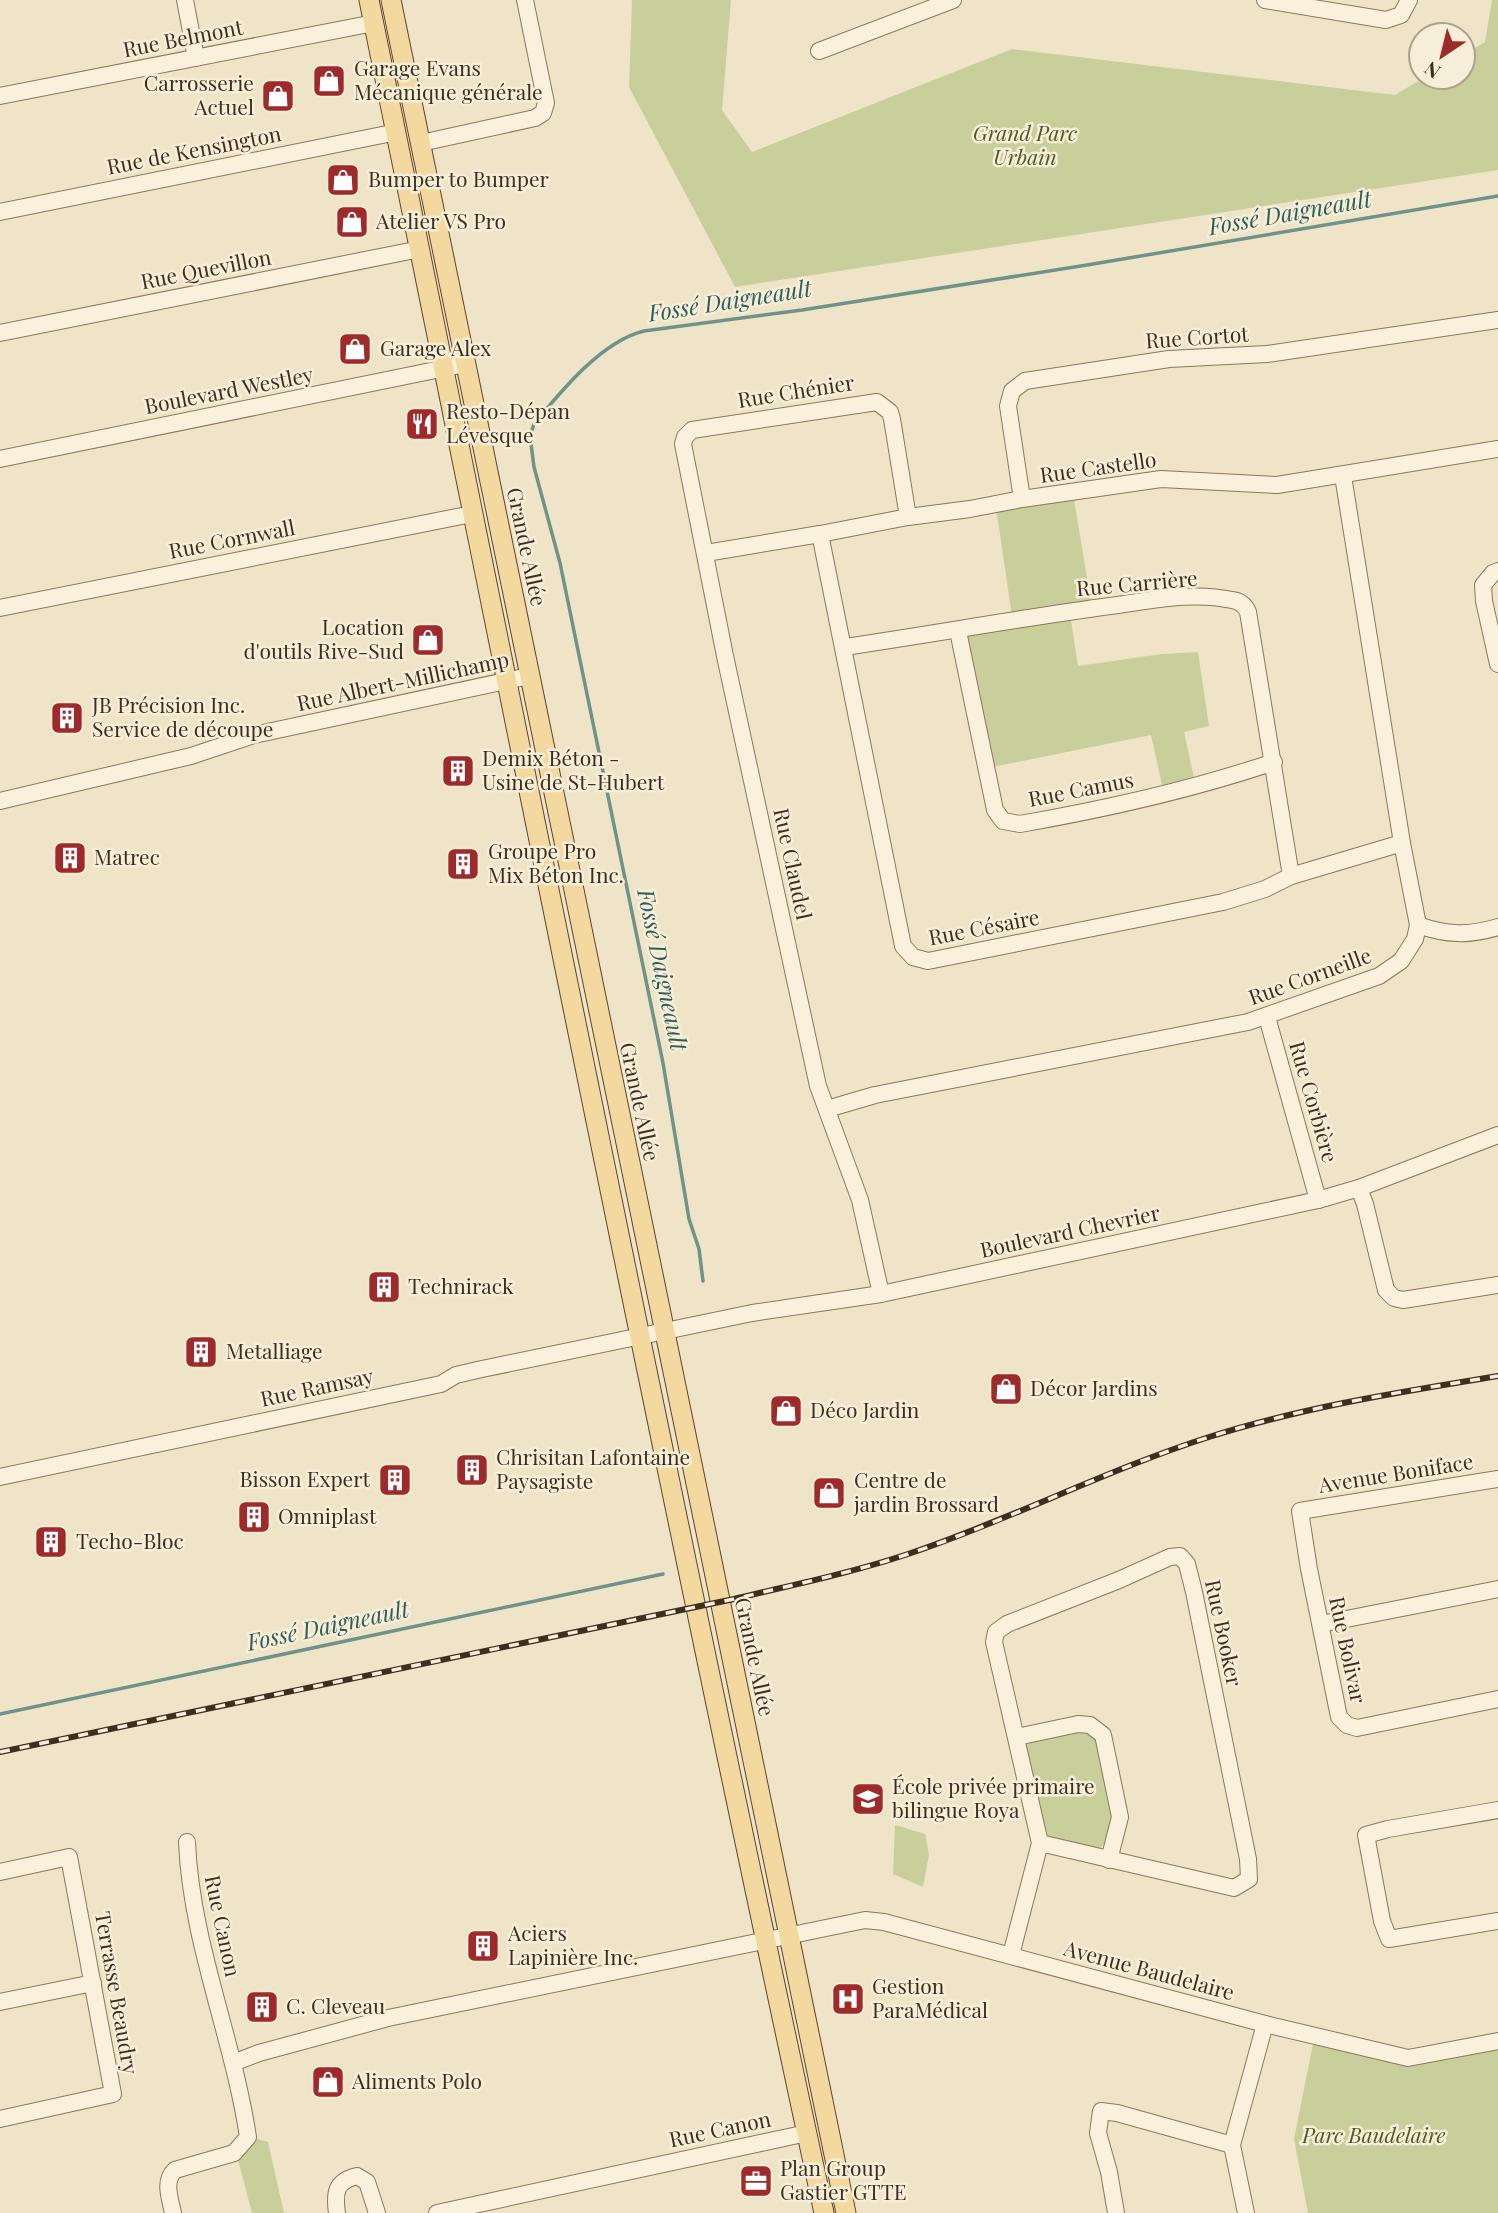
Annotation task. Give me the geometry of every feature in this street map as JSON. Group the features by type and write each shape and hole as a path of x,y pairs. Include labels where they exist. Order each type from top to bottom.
{"main road":[{"path":"369,0 506,682 824,2213"},
{"name":"Grande Allée","path":"391,0 846,2213"}],"street":[{"path":"185,0 196,58"},
{"path":"421,143 535,118 543,113 546,103 525,0"},
{"path":"819,51 953,0"},
{"path":"1265,0 1386,20 1401,15 1409,0"},
{"name":"Rue Belmont","path":"0,96 374,23"},
{"name":"Rue de Kensington","path":"0,212 397,132"},
{"name":"Rue Quevillon","path":"0,333 420,249"},
{"name":"Rue Cortot","path":"1022,499 1008,404 1015,387 1027,380 1169,359 1267,354 1498,320"},
{"name":"Boulevard Westley","path":"0,459 465,364"},
{"name":"Rue Chénier","path":"685,437 692,430 877,402 890,412 892,419 908,517"},
{"name":"Rue Claudel","path":"685,437 683,444 725,656 818,1086 860,1200 881,1294"},
{"name":"Rue Castello","path":"706,553 908,517 1161,479 1277,485 1498,449"},
{"path":"1343,476 1402,843 1418,925 1436,932 1465,935 1498,927"},
{"name":"Rue Cornwall","path":"0,608 472,514"},
{"name":"Rue Césaire","path":"820,534 903,946 913,957 928,961 1211,904 1265,889 1292,876 1402,843"},
{"path":"1498,571 1483,585 1498,664"},
{"name":"Rue Carrière","path":"844,647 958,631 1043,615 1179,597 1240,602 1248,612 1292,876"},
{"name":"Rue Camus","path":"958,631 995,810 1003,821 1020,824 1167,794 1274,762"},
{"name":"Rue Albert-Millichamp","path":"0,802 191,756 254,734 529,676"},
{"name":"Rue Corneille","path":"827,1109 875,1095 1267,1017 1398,965 1408,952 1417,934 1418,925"},
{"name":"Rue Corbière","path":"1267,1017 1318,1200"},
{"name":"Boulevard Chevrier","path":"641,1337 752,1313 881,1294 1318,1200 1359,1188 1498,1135"},
{"path":"1359,1188 1386,1290 1394,1298 1403,1300 1498,1285"},
{"name":"Rue Ramsay","path":"0,1477 441,1384 456,1375 641,1337"},
{"name":"Avenue Boniface","path":"1300,1511 1498,1479"},
{"name":"Rue Bolivar","path":"1300,1511 1339,1717 1347,1725 1357,1728 1498,1699"},
{"name":"Rue Booker","path":"1011,1955 1040,1843 994,1642 996,1632 1007,1624 1170,1557 1180,1556 1187,1564 1195,1591 1248,1859 1249,1879 1234,1888 1040,1843"},
{"path":"1321,1624 1498,1588"},
{"path":"1017,1737 1078,1724 1090,1725 1103,1735 1120,1817 1109,1860"},
{"path":"1498,1810 1366,1835 1382,1921 1390,1940 1498,1921"},
{"name":"Rue Canon","path":"173,2213 167,2184 169,2176 175,2170 234,2153 248,2137 233,2063 195,1911 187,1842"},
{"name":"Terrasse Beaudry","path":"0,1871 69,1857 113,2094 0,2119"},
{"name":"Avenue Baudelaire","path":"233,2063 388,2018 859,1921 878,1921 1265,2024 1408,2058 1498,2041"},
{"path":"0,2002 93,1983"},
{"path":"1247,2213 1232,2145 1265,2024"},
{"path":"1116,2213 1109,2172 1098,2133 1101,2111 1232,2145"},
{"name":"Rue Canon","path":"437,2213 807,2133"},
{"path":"337,2213 339,2184 344,2179 357,2176 367,2182 377,2213"}],"green space":[{"name":"Grand Parc Urbain","path":"632,0 731,0 722,110 752,152 1012,49 1395,95 1407,88 1407,91 1477,91 1477,47 1485,42 1492,0 1498,0 1498,170 735,287 629,87"},
{"path":"1072,487 1091,602 1069,608 1078,666 1162,654 1198,652 1209,726 1184,732 1194,778 1162,785 1151,735 992,767 962,625 1012,616 995,501"},
{"path":"1082,1731 1097,1737 1114,1818 1106,1843 1097,1850 1045,1836 1026,1744"},
{"path":"895,1825 925,1834 929,1855 923,1887 893,1874"},
{"name":"Parc Baudelaire","path":"1313,2044 1408,2064 1498,2045 1498,2213 1308,2213 1294,2139"},
{"path":"250,2137 268,2142 284,2213 252,2213 238,2160"}],"waterway":[{"name":"Fossé Daigneault","path":"703,1281 699,1249 689,1219 663,1063 560,563 534,467 530,436 534,424 598,356 613,345 644,331 802,310 1087,265 1498,196"},
{"name":"Fossé Daigneault","path":"0,1714 663,1574"}],"railway":[{"path":"0,1752 734,1599 821,1578 887,1561 946,1541 1133,1464 1244,1426 1388,1394 1498,1376"}],"place":[{"name":"Garage Evans Mécanique générale","path":"329,81"},
{"name":"Carrosserie Actuel","path":"278,96"},
{"name":"Bumper to Bumper","path":"343,180"},
{"name":"Atelier VS Pro","path":"352,222"},
{"name":"Garage Alex","path":"355,349"},
{"name":"Resto-Dépan Lévesque","path":"422,424"},
{"name":"Location d'outils Rive-Sud","path":"428,640"},
{"name":"JB Précision Inc. Service de découpe","path":"67,718"},
{"name":"Demix Béton - Usine de St-Hubert","path":"458,771"},
{"name":"Matrec","path":"70,858"},
{"name":"Groupe Pro Mix Béton Inc.","path":"463,864"},
{"name":"Technirack","path":"384,1287"},
{"name":"Metalliage","path":"201,1352"},
{"name":"Décor Jardins","path":"1006,1389"},
{"name":"Déco Jardin","path":"786,1411"},
{"name":"Chrisitan Lafontaine Paysagiste","path":"472,1470"},
{"name":"Bisson Expert","path":"395,1480"},
{"name":"Centre de jardin Brossard","path":"829,1493"},
{"name":"Omniplast","path":"254,1517"},
{"name":"Techo-Bloc","path":"51,1542"},
{"name":"École privée primaire bilingue Roya","path":"868,1799"},
{"name":"Aciers Lapinière Inc.","path":"483,1946"},
{"name":"Gestion ParaMédical","path":"848,1999"},
{"name":"C. Cleveau","path":"262,2007"},
{"name":"Aliments Polo","path":"328,2082"},
{"name":"Plan Group Gastier GTTE","path":"756,2181"}]}
